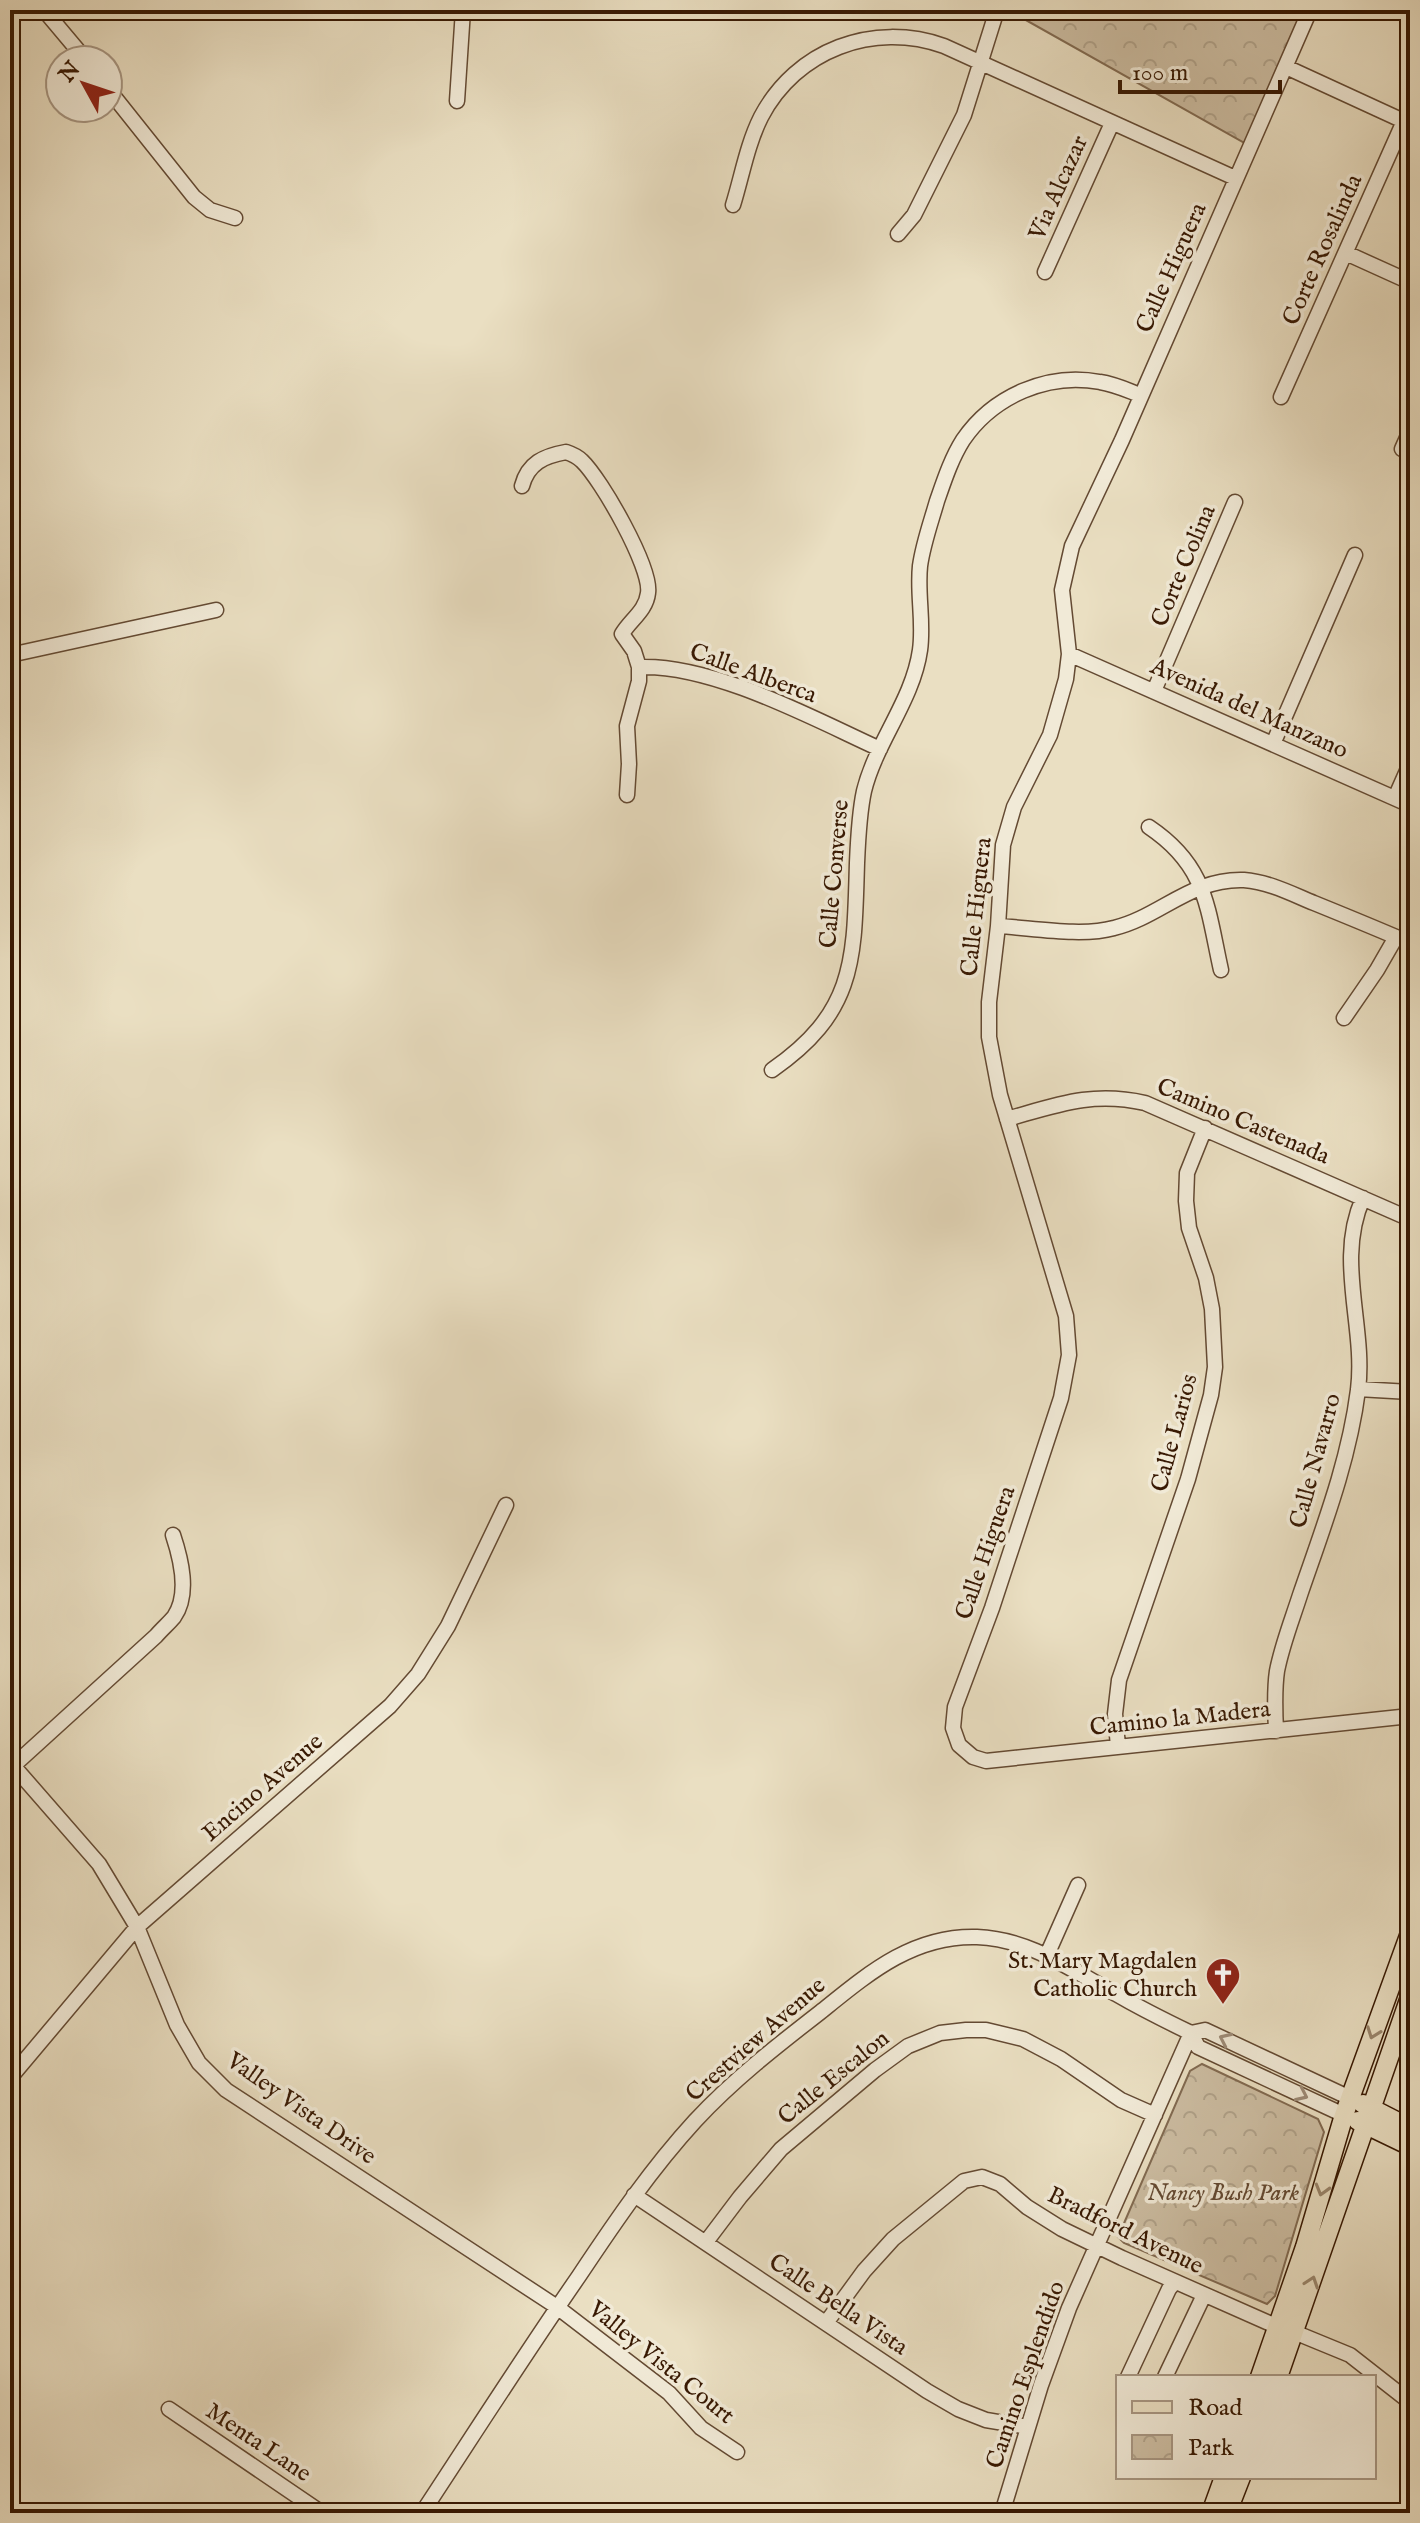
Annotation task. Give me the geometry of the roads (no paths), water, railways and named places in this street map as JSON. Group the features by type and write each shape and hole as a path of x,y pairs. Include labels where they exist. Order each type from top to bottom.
{"main road":[{"path":"1278,2375 1305,2247 1347,2107 1410,1933"},
{"path":"1261,2375 1286,2330 1410,1997"},
{"path":"1347,2107 1410,2128"},
{"path":"1368,2116 1410,2146"},
{"path":"1211,2513 1223,2479"},
{"path":"1227,2513 1240,2479"}],"street":[{"path":"44,10 73,44"},
{"path":"457,101 463,10"},
{"path":"898,234 914,215 957,129 997,10"},
{"name":"Calle Higuera","path":"959,1745 953,1728 955,1707 992,1608 1056,1413 1069,1355 1066,1316 995,1074 988,1018 998,926 1000,868 1007,826 1050,735 1066,679 1069,654 1062,590 1067,560 1310,10"},
{"path":"733,205 755,130 789,80 818,58 856,41 900,35 927,40 981,61 1235,178"},
{"path":"1286,67 1407,122"},
{"path":"124,109 194,197 210,210 235,218"},
{"name":"Corte Rosalinda","path":"1281,397 1407,122"},
{"name":"Via Alcazar","path":"1045,272 1112,123"},
{"path":"1346,253 1410,282"},
{"name":"Calle Converse","path":"772,1070 818,1032 835,1005 847,976 864,793 917,667 922,638 919,581 923,549 944,480 964,439 993,408 1016,393 1043,384 1085,380 1113,385 1140,395"},
{"path":"1402,449 1410,431"},
{"path":"522,486 533,464 557,453 566,452 580,458 642,558 649,586 646,603 622,634 634,651 639,667 639,681 627,726 627,795"},
{"name":"Corte Colina","path":"1154,691 1235,502"},
{"path":"1273,744 1355,555"},
{"path":"10,655 216,610"},
{"name":"Avenida del Manzano","path":"1069,654 1410,805"},
{"name":"Calle Alberca","path":"639,667 681,669 722,681 880,749"},
{"path":"1395,798 1410,764"},
{"path":"1149,827 1163,836 1187,861 1197,877 1221,970"},
{"path":"998,926 1102,931 1138,920 1200,888 1236,880 1267,884 1410,943"},
{"path":"1344,1018 1396,937"},
{"name":"Camino Castenada","path":"1007,1119 1080,1099 1113,1098 1145,1103 1410,1219"},
{"name":"Calle Larios","path":"1118,1746 1115,1703 1119,1680 1188,1479 1211,1395 1215,1367 1212,1309 1206,1278 1189,1228 1186,1201 1187,1173 1205,1128"},
{"name":"Calle Navarro","path":"1276,1731 1275,1688 1283,1646 1334,1496 1351,1432 1358,1389 1359,1351 1350,1247 1354,1222 1363,1198"},
{"path":"1358,1389 1410,1392"},
{"name":"Encino Avenue","path":"10,2078 137,1927 390,1706 418,1674 448,1626 506,1505"},
{"path":"12,1764 175,1616 182,1589 173,1535"},
{"name":"Camino la Madera","path":"959,1745 973,1757 986,1761 1409,1714"},
{"name":"Valley Vista Drive","path":"12,1764 99,1864 137,1927 177,2025 199,2063 226,2090 557,2307"},
{"path":"1047,1955 1078,1885"},
{"name":"Crestview Avenue","path":"422,2513 634,2195 683,2135 741,2076 894,1956 928,1943 970,1937 1004,1940 1047,1955 1191,2033 1198,2047 1347,2107"},
{"name":"Calle Escalon","path":"706,2242 740,2197 788,2143 908,2046 940,2033 986,2030 1023,2039 1061,2059 1121,2100 1155,2115"},
{"name":"Camino Esplendido","path":"1002,2513 1055,2343 1191,2033"},
{"name":"Bradford Avenue","path":"826,2323 887,2244 972,2177 991,2179 1041,2217 1097,2246 1204,2295 1350,2355 1376,2375"},
{"name":"Calle Bella Vista","path":"634,2195 927,2391 958,2409 986,2420 1028,2427"},
{"path":"1129,2375 1175,2282"},
{"path":"1166,2375 1204,2295"},
{"name":"Valley Vista Court","path":"557,2307 669,2393 701,2428 737,2452"},
{"name":"Bradford Avenue","path":"1376,2375 1410,2402"},
{"name":"Menta Lane","path":"169,2409 322,2513"}],"place":[{"name":"St. Mary Magdalen Catholic Church","path":"1223,2006"}],"park label":[{"name":"Nancy Bush Park","path":"1223,2193"}]}
